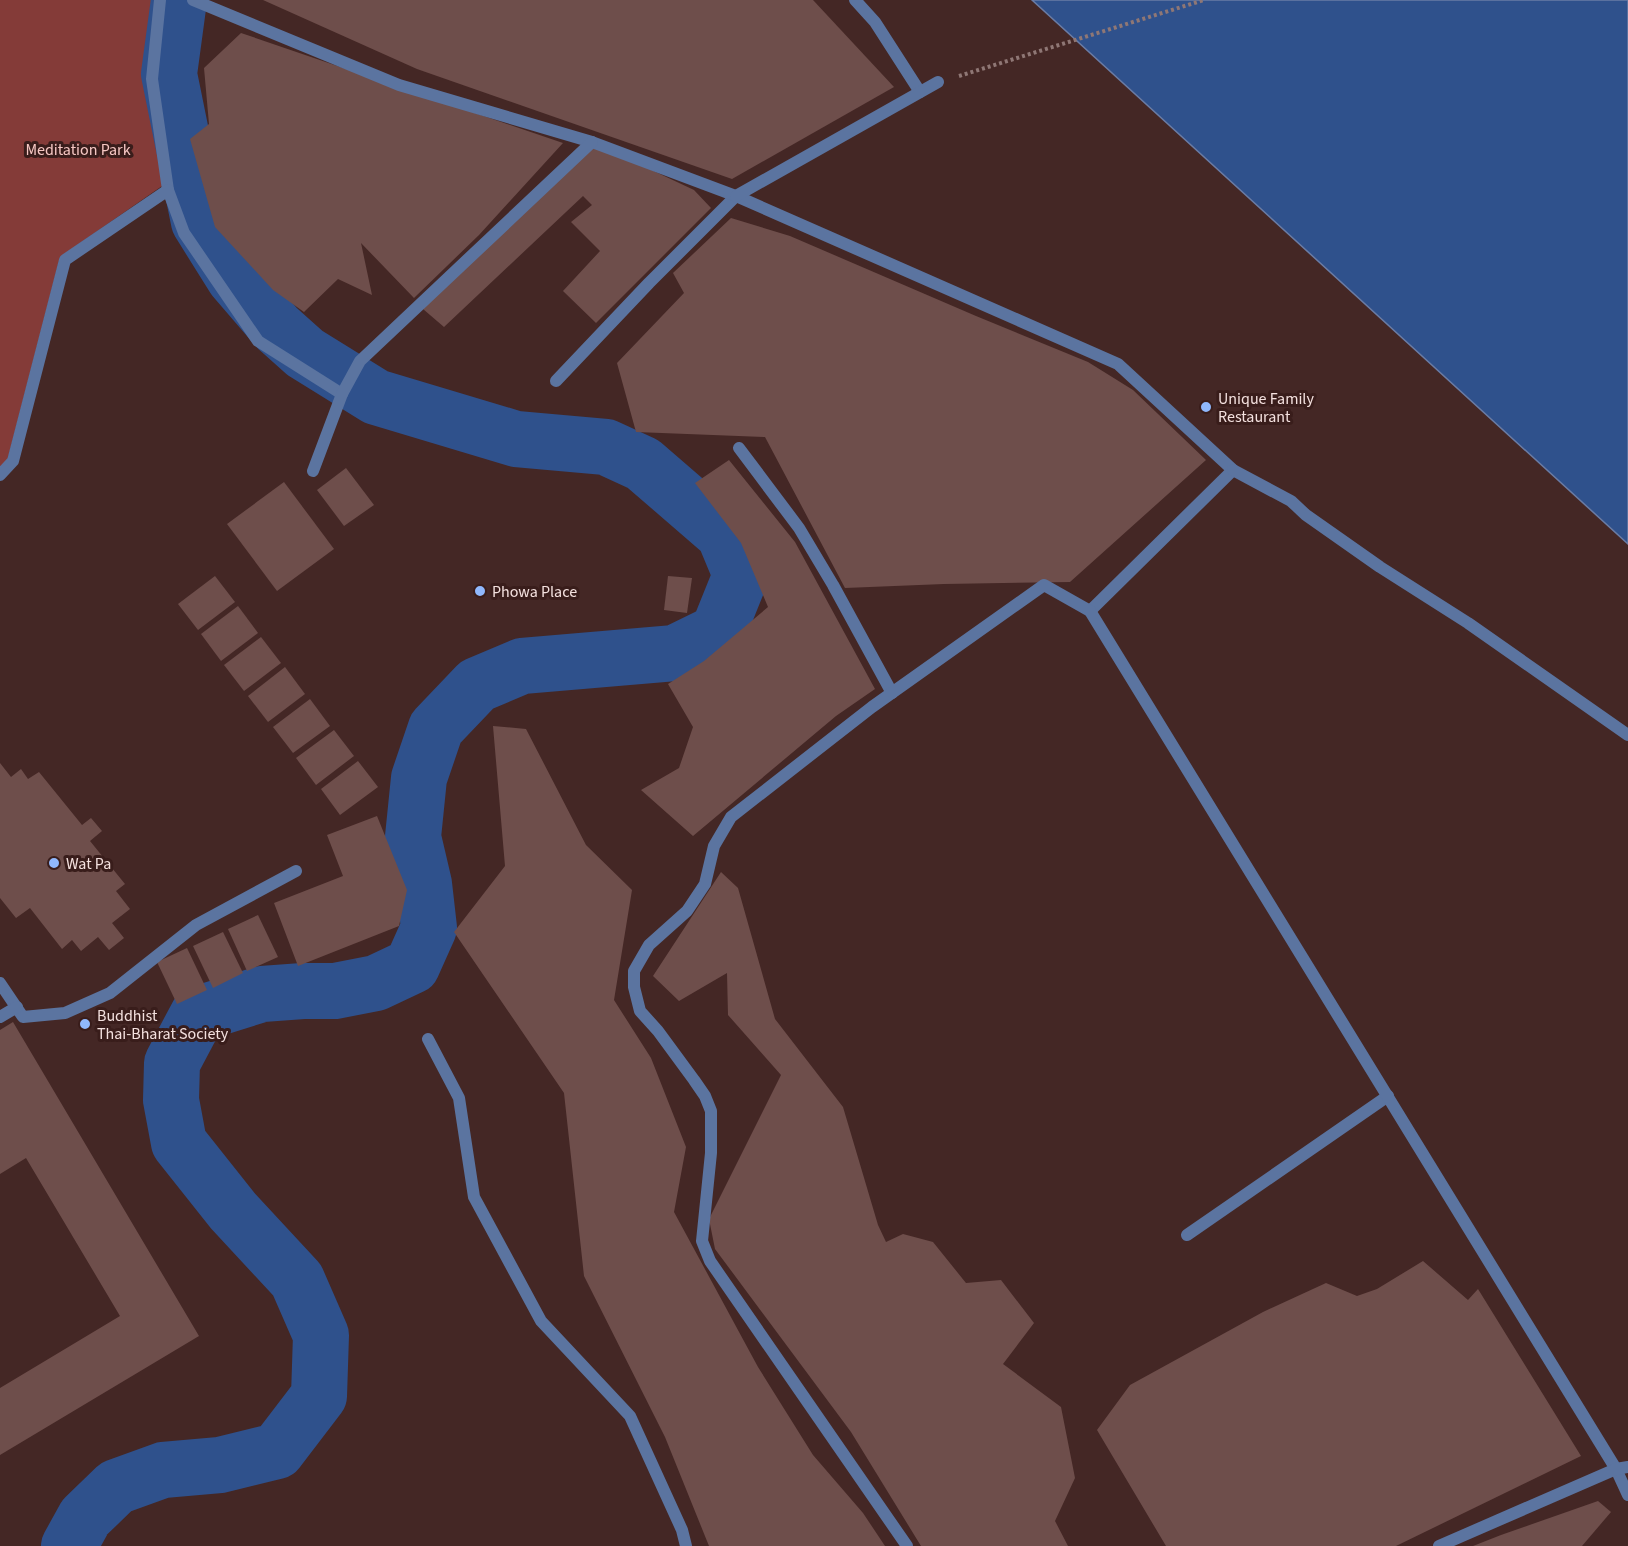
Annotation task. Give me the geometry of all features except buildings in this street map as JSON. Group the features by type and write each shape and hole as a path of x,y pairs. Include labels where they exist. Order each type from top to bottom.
{"street":[{"path":"160,0 152,79 168,190 184,233 258,341 342,394"},
{"path":"855,0 875,22 920,92"},
{"path":"195,1 399,85 592,142 736,196 1118,364 1233,470 1291,501 1380,567 1468,623 1628,735"},
{"path":"556,381 672,259 736,196 938,82"},
{"path":"313,471 342,394 360,360 592,142"},
{"path":"0,475 13,462 65,260 168,190"},
{"path":"739,448 799,528 892,693"},
{"path":"1090,610 1233,470"},
{"path":"907,1546 710,1261 702,1241 711,1153 711,1111 705,1096 694,1080 658,1030 640,1011 634,987 634,971 649,945 687,911 705,884 714,846 731,817 872,707 1044,585 1090,610 1388,1096 1622,1468 1628,1495"},
{"path":"0,983 23,1017 65,1013 110,993 196,925 296,871"},
{"path":"0,1017 17,1007"},
{"path":"428,1039 459,1098 474,1197 541,1321 630,1416 682,1530 686,1546"},
{"path":"1187,1234 1388,1096"},
{"path":"1439,1546 1622,1468"}],"path":[{"path":"938,82 1204,0"}],"green space":[{"name":"Meditation Park","path":"0,0 153,0 147,79 162,186 60,257 7,462 0,468"}],"water":[{"path":"1032,0 1628,0 1628,544"}],"waterway":[{"path":"69,1546 85,1517 116,1487 163,1470 220,1465 277,1451 319,1396 321,1335 297,1280 233,1211 179,1143 171,1100 172,1063 198,1014 262,994 335,991 376,983 412,966 429,928 424,884 413,837 419,778 436,728 477,685 522,666 675,653 718,632 741,575 724,534 643,464 606,447 516,439 376,397 305,353 277,328 234,278 199,222 169,74 179,0"}],"place":[{"name":"Unique Family Restaurant","path":"1206,407"},
{"name":"Phowa Place","path":"480,591"},
{"name":"Wat Pa","path":"54,863"},
{"name":"Buddhist Thai-Bharat Society","path":"85,1024"}]}
